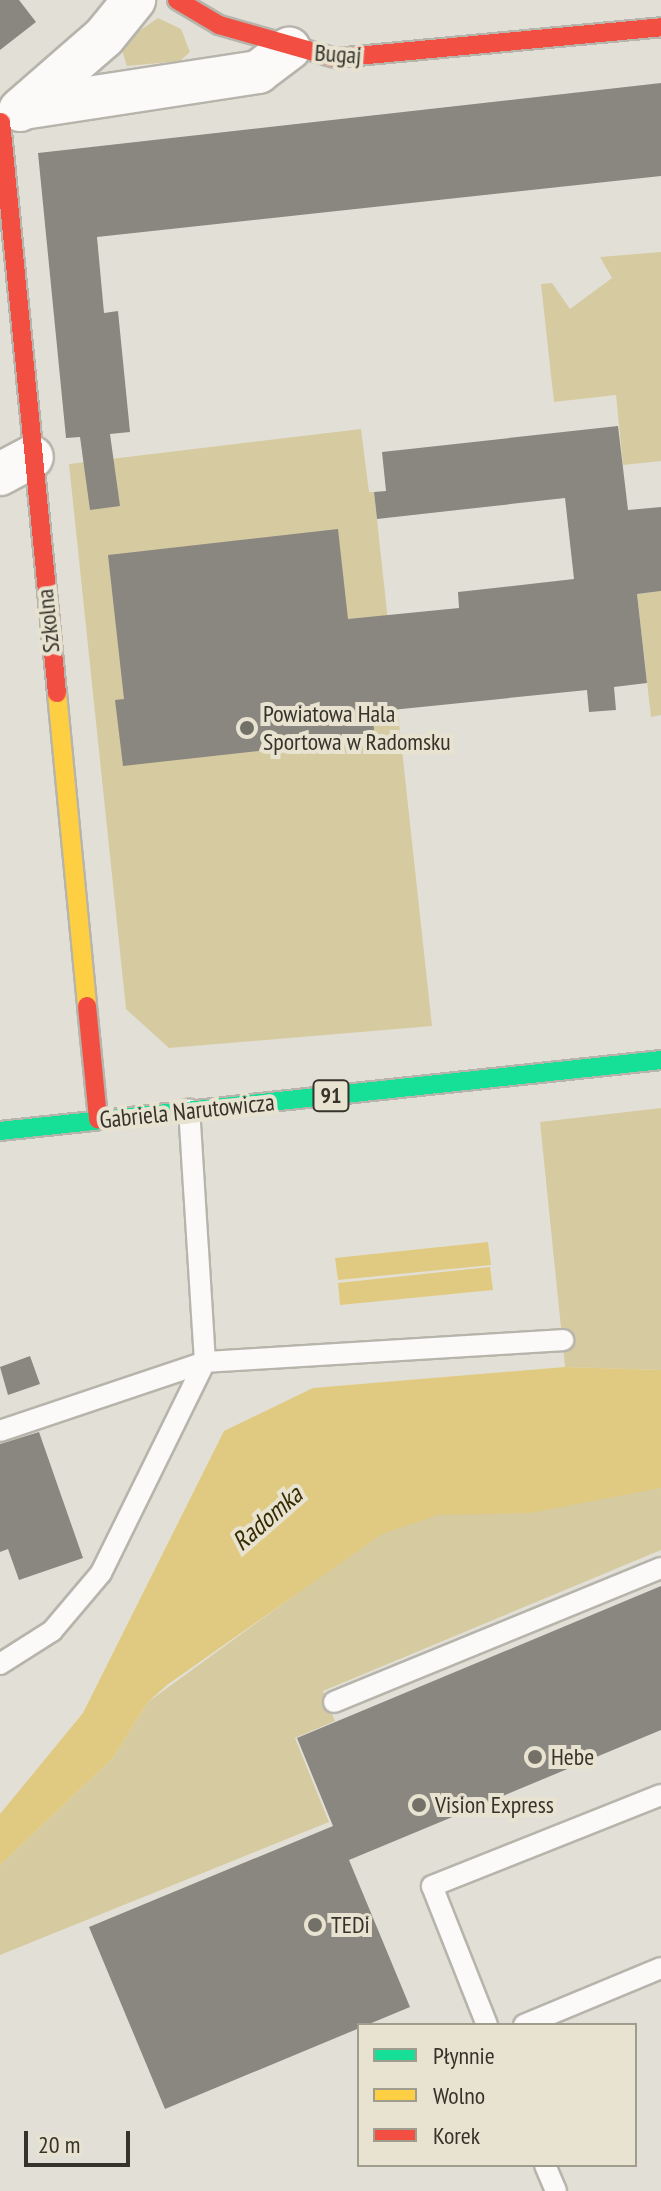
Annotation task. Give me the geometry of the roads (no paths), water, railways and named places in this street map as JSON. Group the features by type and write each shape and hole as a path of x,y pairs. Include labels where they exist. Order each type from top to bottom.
{"street":[{"path":"8,118 104,37 134,0"},
{"path":"177,0 219,25 289,49"},
{"name":"Bugaj","path":"8,118 258,72 289,49 336,58 399,56 661,27"},
{"name":"Szkolna","path":"8,118 16,466 98,1119"},
{"name":"Gabriela Narutowicza","path":"0,1131 661,1060"}],"lane":[{"path":"0,1664 52,1631 101,1573 205,1362 189,1110"},
{"path":"0,1431 205,1362 563,1340"},
{"path":"334,1702 661,1568"},
{"path":"486,2023 432,1886 661,1795"},
{"path":"529,2023 661,1968"},
{"path":"546,2167 556,2191"}],"water":[{"path":"488,1242 491,1265 338,1280 335,1258"},
{"path":"490,1267 493,1290 340,1305 338,1283"},
{"name":"Radomka","path":"565,1367 661,1370 661,1488 530,1513 438,1515 382,1534 167,1685 148,1702 112,1759 0,1865 0,1814 83,1713 224,1431 313,1388"}],"place":[{"name":"Powiatowa Hala Sportowa w Radomsku","path":"247,728"},
{"name":"Hebe","path":"535,1757"},
{"name":"Vision Express","path":"419,1805"},
{"name":"TEDi","path":"315,1925"}]}
